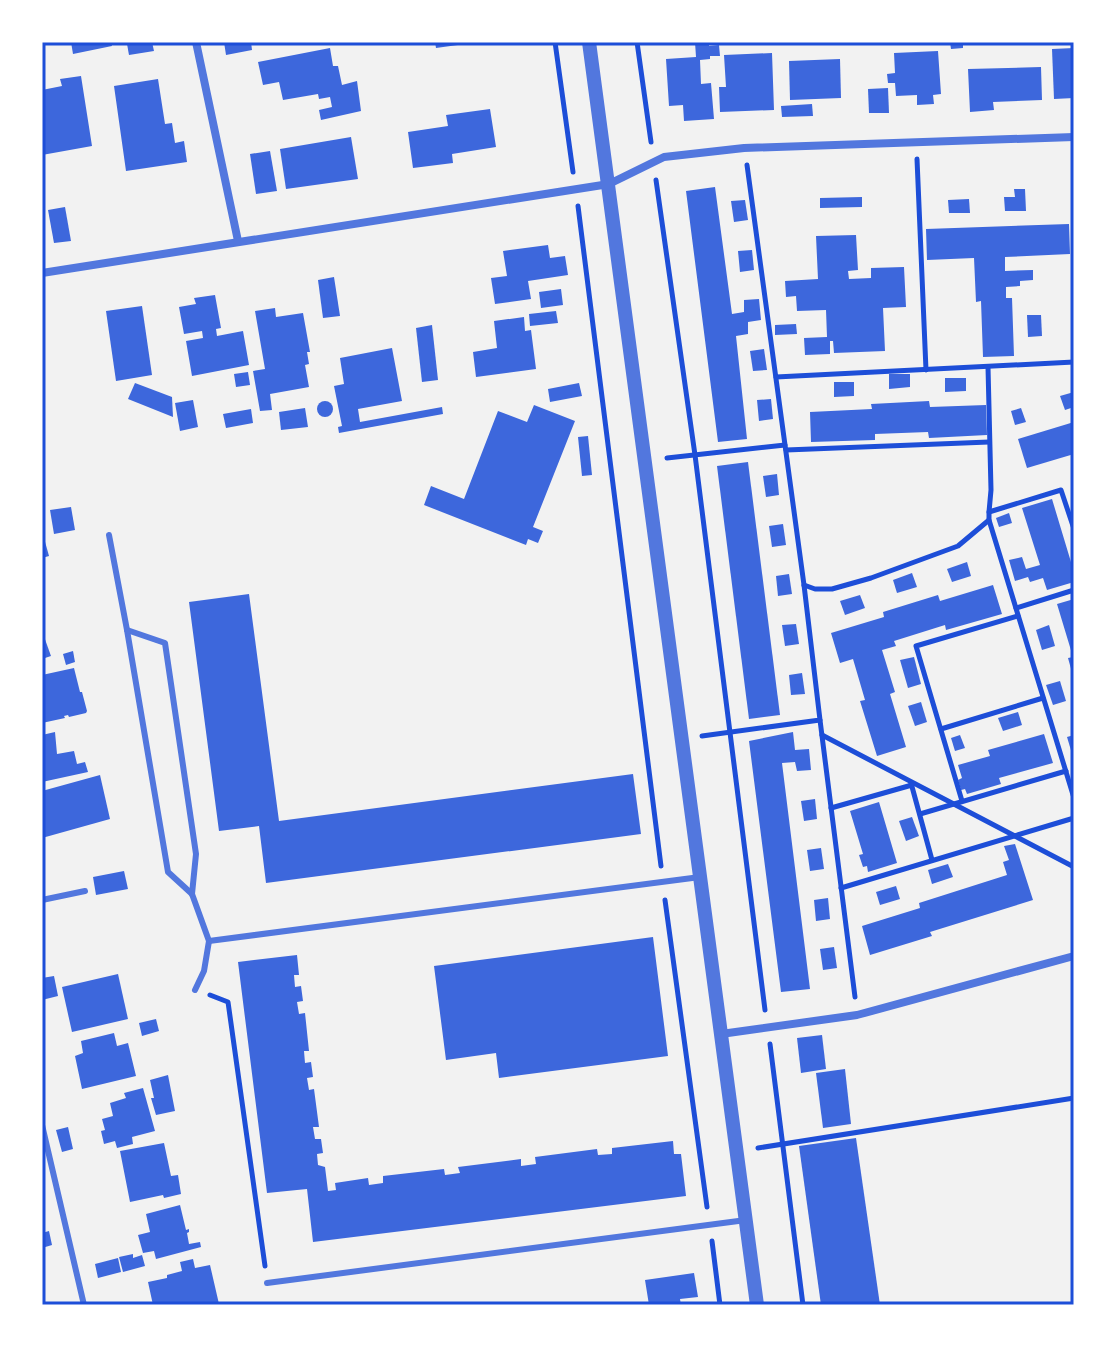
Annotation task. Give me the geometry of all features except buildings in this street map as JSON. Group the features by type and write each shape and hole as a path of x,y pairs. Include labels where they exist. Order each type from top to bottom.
{"street":[{"path":"196,42 238,241"},
{"path":"589,42 757,1305"},
{"path":"42,273 609,184 664,157 744,148 1074,137"},
{"path":"721,1034 857,1015 1074,956"}],"lane":[{"path":"109,535 168,872 192,894"},
{"path":"127,630 165,643 196,854 192,894 209,941 204,971 195,990"},
{"path":"209,941 700,877"},
{"path":"42,900 85,891"},
{"path":"42,1125 84,1305"},
{"path":"267,1283 746,1220"}],"path":[{"path":"555,42 720,1305"},
{"path":"637,42 695,455 803,1305"},
{"path":"916,142 926,370"},
{"path":"744,148 804,585 857,1015"},
{"path":"776,377 1074,362"},
{"path":"988,367 989,520 1074,798"},
{"path":"646,460 786,447 989,442"},
{"path":"989,512 1061,490 1074,529"},
{"path":"804,585 815,589 832,589 871,578 958,546 989,520"},
{"path":"1016,608 1074,590"},
{"path":"962,801 916,646 1018,616"},
{"path":"941,729 1043,698"},
{"path":"682,739 820,720"},
{"path":"821,734 1074,867"},
{"path":"920,814 1066,771"},
{"path":"831,808 911,783"},
{"path":"911,783 932,860"},
{"path":"841,888 1074,818"},
{"path":"195,990 228,1002 267,1283"},
{"path":"737,1151 1074,1098"}]}
